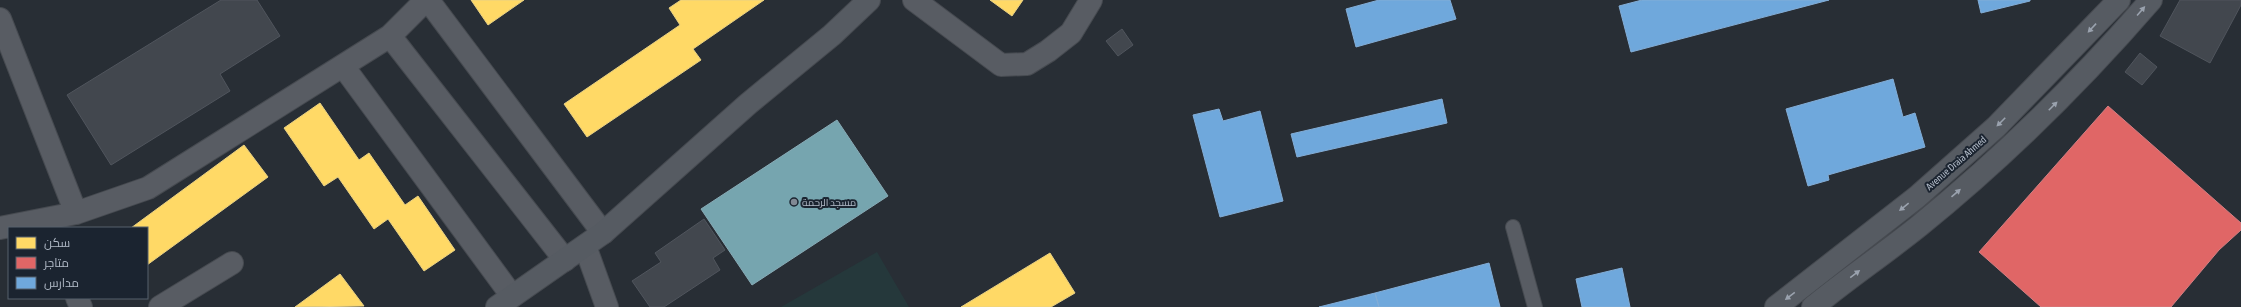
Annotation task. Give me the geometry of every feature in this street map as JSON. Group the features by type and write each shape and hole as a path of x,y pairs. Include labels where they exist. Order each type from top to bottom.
{"street":[{"path":"10,227 40,224 148,188 390,36 427,0 603,233"},
{"path":"342,66 504,302 603,233 748,104 832,35 869,0"},
{"path":"914,0 1001,65 1027,64 1048,51 1070,33 1091,0"},
{"name":"Avenue Draia Ahmed","path":"1776,307 1917,197 1996,127 2119,0"},
{"path":"1814,278 1821,301 1918,226 1999,157 2054,105 2151,0"},
{"path":"0,19 76,213"},
{"path":"390,36 566,260"},
{"path":"585,246 607,307"},
{"path":"160,307 232,262"}],"lane":[{"path":"1514,227 1535,307"}],"shaded area":[{"path":"877,252 909,307 781,307"}],"building: سكن":[{"path":"471,0 524,0 488,25"},
{"path":"681,0 764,0 693,49 701,60 587,137 564,104 680,25 669,8"},
{"path":"990,0 1023,0 1012,16"},
{"path":"320,103 359,160 369,153 405,205 418,196 455,250 424,271 388,219 374,229 338,177 324,186 284,128"},
{"path":"244,145 268,177 148,264 148,227 132,227"},
{"path":"1050,253 1075,293 1051,307 961,307"},
{"path":"340,274 364,306 295,307"}],"building: متاجر":[{"path":"2108,106 2241,223 2241,230 2219,250 2171,307 2041,307 1979,252"}],"building: مدارس":[{"path":"1379,0 1450,0 1456,19 1356,47 1346,9"},
{"path":"1642,0 1829,0 1631,52 1619,6"},
{"path":"1978,0 2030,0 2030,1 1981,13"},
{"path":"1893,79 1903,117 1915,113 1925,147 1828,175 1829,180 1808,186 1786,109"},
{"path":"1442,99 1447,123 1297,157 1291,134"},
{"path":"1219,109 1223,121 1260,111 1283,201 1220,217 1193,115"},
{"path":"1489,263 1500,307 1379,307 1375,293"},
{"path":"1622,268 1630,307 1582,307 1576,279"},
{"path":"1375,293 1379,307 1319,307"}],"building: مرافق عامة":[{"name":"مسجد الرحمة","path":"837,120 888,196 752,285 701,209"}],"building: أخرى":[{"path":"221,0 257,0 280,36 220,74 230,91 111,165 67,95"},
{"path":"2180,0 2241,0 2241,5 2210,63 2160,36"},
{"path":"1122,29 1133,45 1118,56 1106,41"},
{"path":"2140,53 2157,67 2142,85 2125,72"},
{"path":"704,219 725,250 713,258 720,270 664,307 650,307 632,281 661,262 655,253"}],"place":[{"name":"مسجد الرحمة","path":"794,202"}]}
